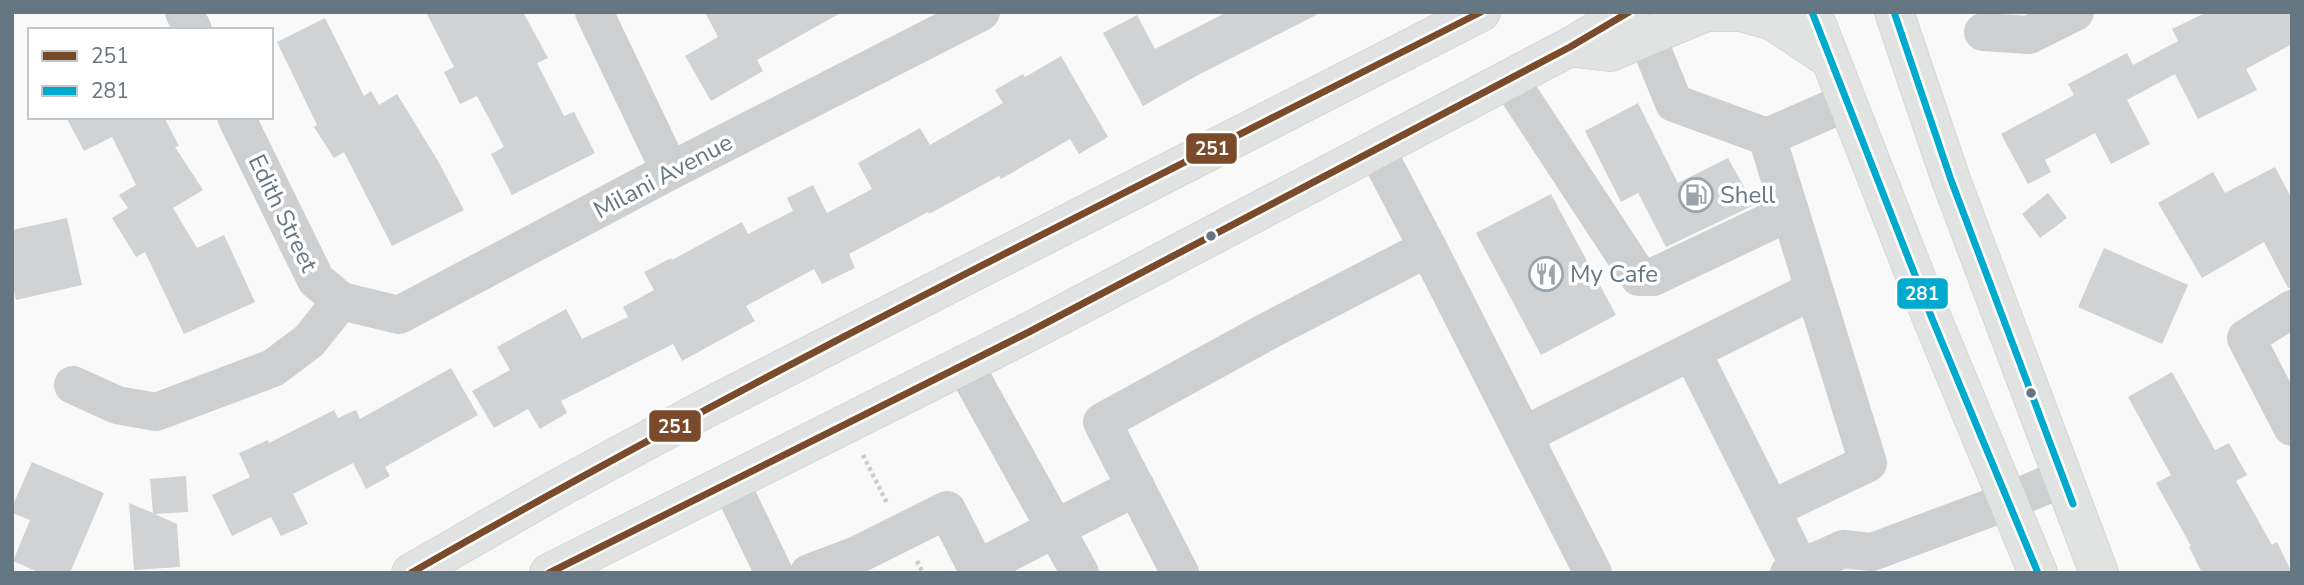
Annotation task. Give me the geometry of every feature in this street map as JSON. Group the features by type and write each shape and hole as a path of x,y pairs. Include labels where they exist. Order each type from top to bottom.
{"main road":[{"path":"411,573 557,489 703,410 1481,12"},
{"path":"549,573 964,364 1570,47 1609,52 1638,24 1706,12 1741,12 1773,21 1830,59"},
{"path":"1812,12 1931,316 2038,573"},
{"path":"1894,12 1951,180 2099,573"}],"street":[{"path":"184,12 192,28"},
{"path":"594,12 670,171"},
{"name":"Milani Avenue","path":"341,302 399,315 670,171 981,12"},
{"path":"1983,32 2029,35 2075,12"},
{"path":"1638,24 1674,103 1766,137 1847,102"},
{"path":"1509,79 1639,277 1653,277 1790,212"},
{"name":"Edith Street","path":"237,119 316,280 341,302"},
{"path":"1766,137 1868,463 1772,509"},
{"path":"1376,149 1593,573"},
{"path":"1180,573 1102,422 1268,331 1429,248"},
{"path":"1524,435 1814,290"},
{"path":"73,385 117,405 156,412 273,368 309,341 341,302"},
{"path":"2292,309 2246,338 2292,427"},
{"path":"1692,352 1772,509 1795,570 1843,549 1871,552 2063,478"},
{"path":"964,364 1080,573"},
{"path":"730,482 774,573"},
{"path":"809,573 857,555 947,510 978,571 1056,527 1136,487"}],"path":[{"path":"846,424 923,573"}],"building":[{"path":"426,12 523,12 548,58 537,63 564,116 574,112 595,153 512,195 491,154 504,147 477,96 460,104 444,72 454,67"},
{"path":"705,12 842,12 757,60 763,71 711,101 685,56 718,37"},
{"path":"1227,12 1322,12 1143,106 1103,33 1137,15 1155,49"},
{"path":"2207,12 2292,12 2292,44 2246,69 2257,90 2198,119 2175,74 2127,100 2150,144 2111,164 2095,133 2045,160 2051,172 2028,184 2001,134 2074,95 2068,84 2127,53 2133,65 2178,41 2172,29"},
{"path":"325,18 364,96 371,91 379,105 397,94 464,210 392,246 344,152 334,158 314,127 317,125 277,42"},
{"path":"1061,56 1108,137 1079,154 1070,139 1001,179 999,176 849,254 855,268 822,284 814,269 746,306 755,321 682,361 673,344 561,401 567,413 540,429 528,409 494,428 472,391 510,370 497,347 566,309 582,339 628,317 623,307 654,290 644,272 742,222 748,234 793,211 787,198 813,185 827,213 872,189 858,163 920,128 930,145 1003,103 995,90 1023,74 1025,77"},
{"path":"1638,103 1678,183 1728,158 1754,205 1666,247 1638,193 1621,202 1585,131"},
{"path":"67,119 165,119 179,146 175,147 203,190 173,208 197,248 224,235 255,302 184,334 145,252 136,257 112,218 128,208 119,195 136,185 112,137 84,151"},
{"path":"2275,167 2292,199 2292,287 2288,288 2264,242 2202,278 2158,203 2213,172 2225,193"},
{"path":"2048,193 2067,218 2040,238 2022,214"},
{"name":"My Cafe","path":"1551,194 1616,315 1541,355 1476,233"},
{"path":"67,218 82,285 16,300 12,282 12,230"},
{"path":"2104,248 2188,285 2162,344 2078,307"},
{"path":"451,368 478,415 385,467 390,476 366,489 353,463 293,494 308,524 281,536 271,517 232,536 212,495 250,477 239,453 268,440 269,443 334,410 338,418 356,410 360,419"},
{"path":"2172,372 2215,450 2229,443 2247,475 2236,481 2272,545 2277,542 2292,573 2202,573 2189,547 2191,546 2156,483 2171,475 2128,397"},
{"path":"32,462 104,493 70,573 40,573 13,561 30,520 12,513 12,507"},
{"path":"186,476 188,512 155,514 177,524 180,567 134,570 129,503 153,513 150,479"}],"transit line":[{"name":"251","path":"411,573 808,355 1481,12"},
{"name":"251","path":"549,573 1027,333 1570,47 1629,12"},
{"name":"281","path":"1812,12 1931,316 2038,573"},
{"name":"281","path":"1894,12 1951,180 2073,504"}],"place":[{"name":"Shell","path":"1696,195"},
{"name":"My Cafe","path":"1546,274"}]}
